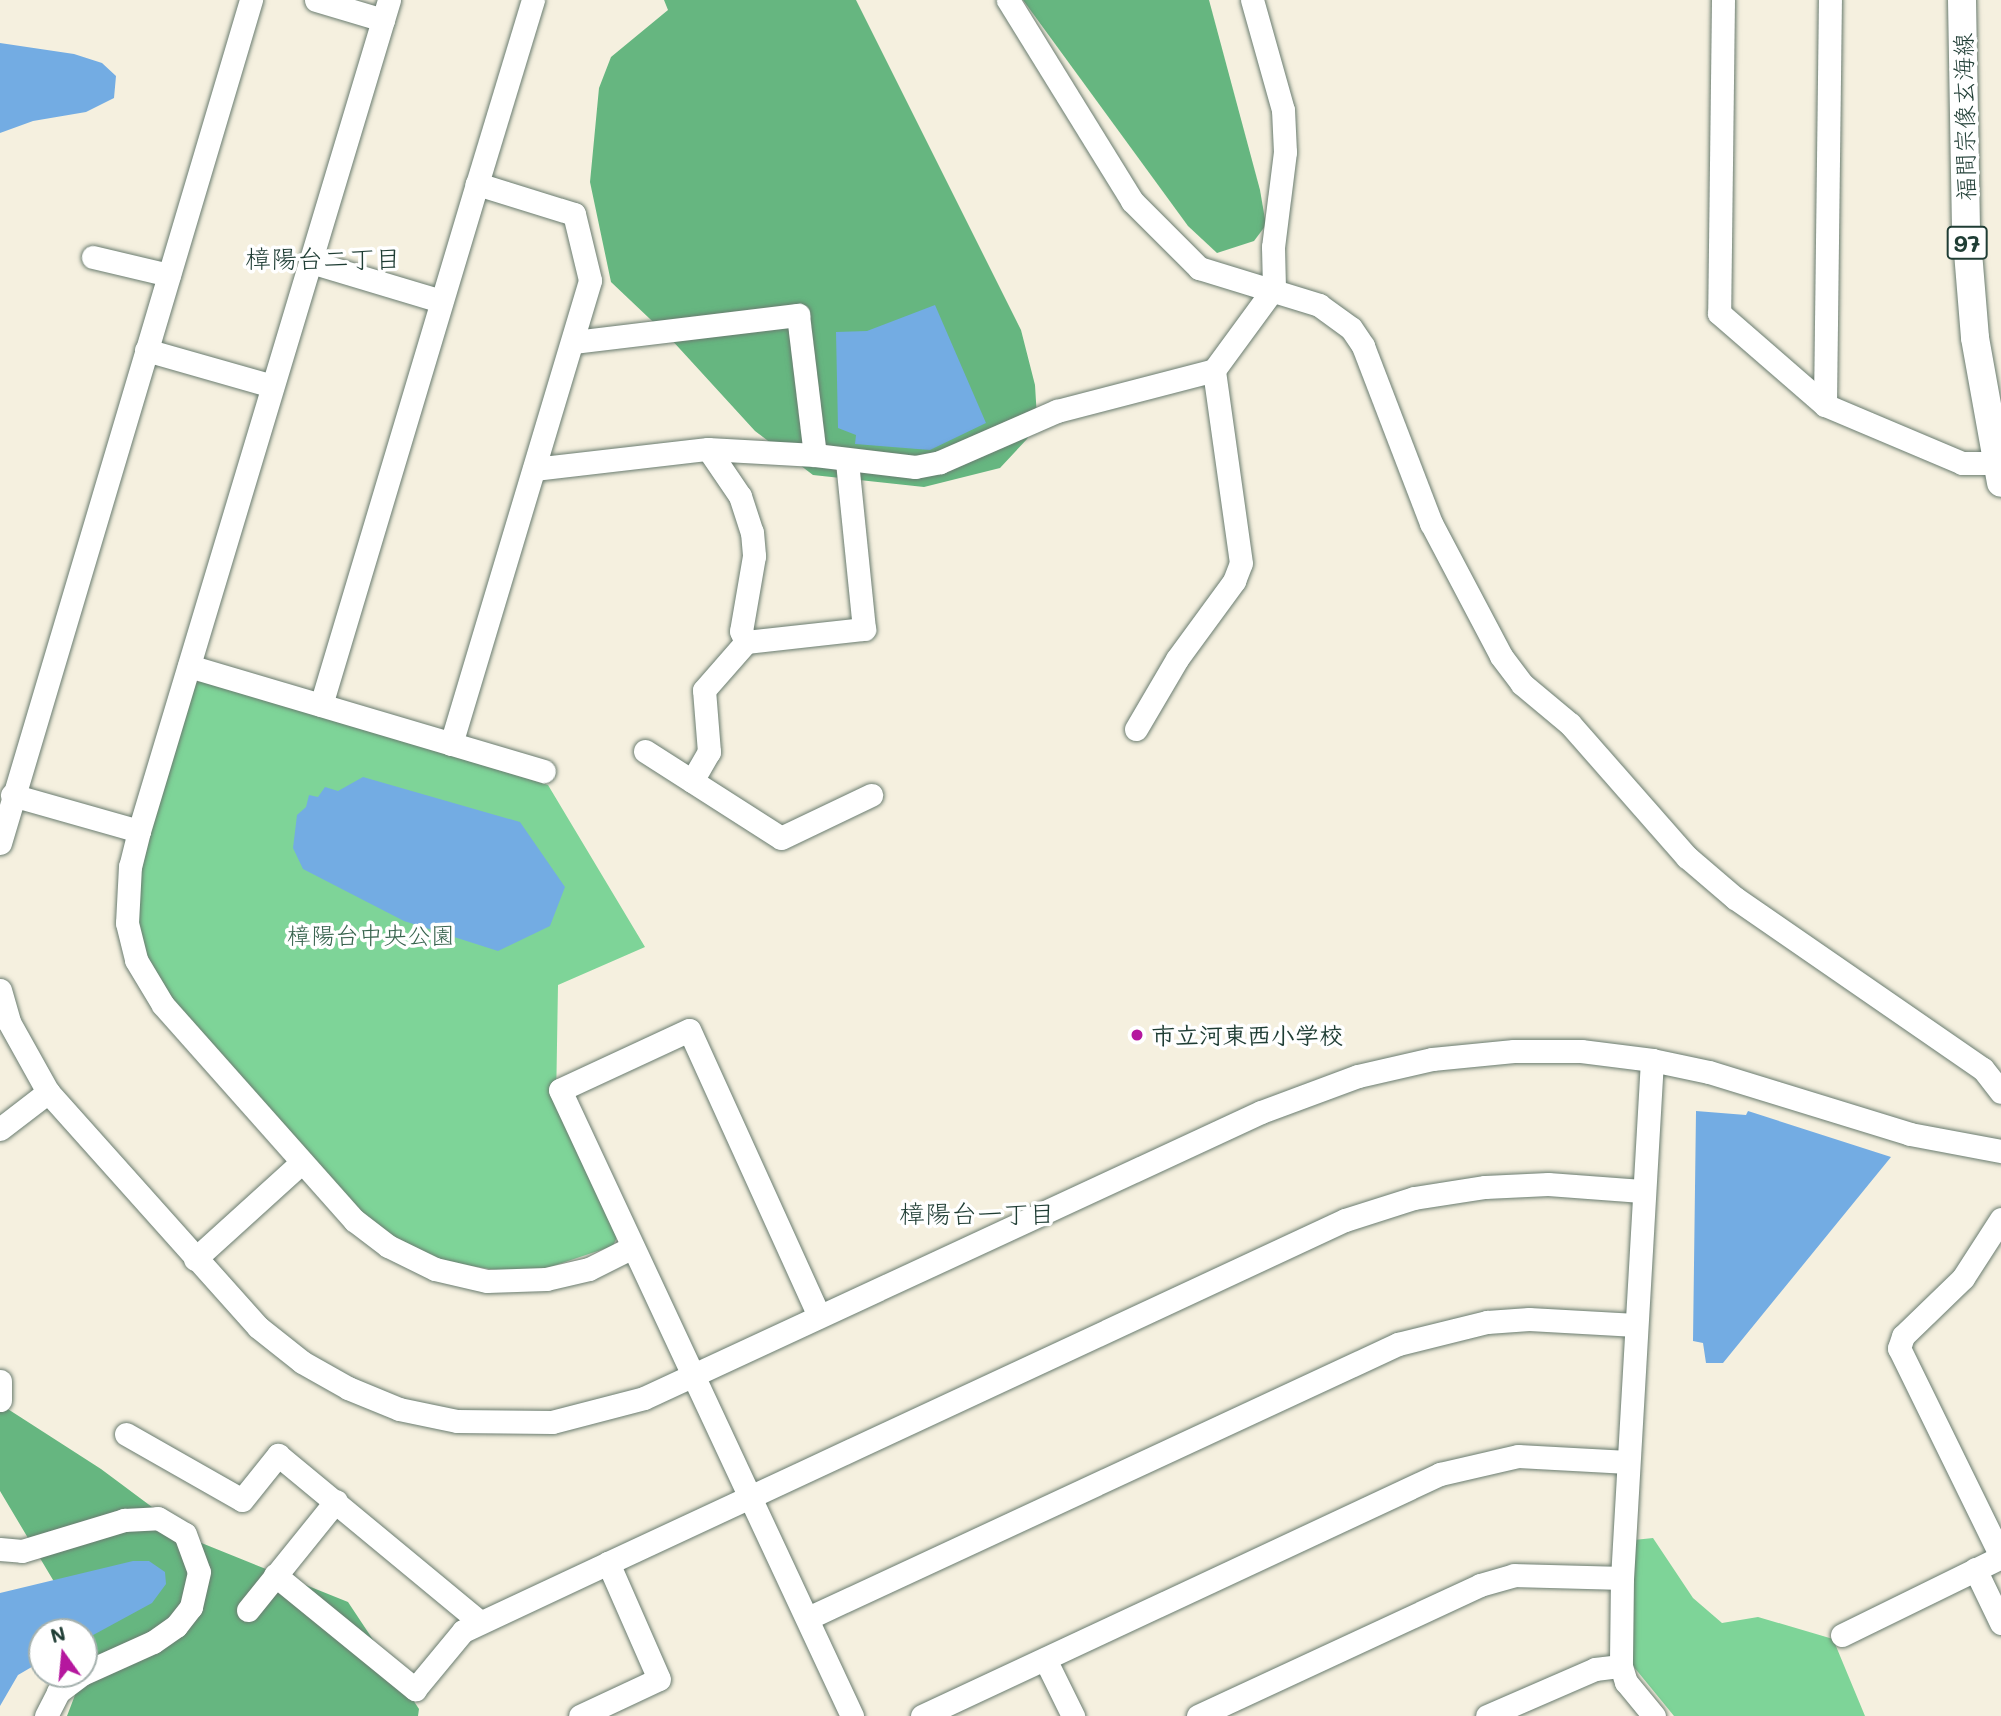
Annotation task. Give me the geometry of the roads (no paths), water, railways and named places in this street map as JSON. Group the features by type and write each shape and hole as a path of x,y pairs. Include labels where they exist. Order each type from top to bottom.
{"main road":[{"name":"福間宗像玄海線","path":"1962,0 1966,228 1975,338 1999,473"}],"street":[{"path":"0,843 7,801 251,0"},
{"path":"316,0 386,10 139,831 130,866 127,923 149,988 301,1163 354,1220 388,1246 435,1269 488,1281 546,1279 589,1269 633,1247"},
{"path":"321,705 533,0"},
{"path":"1008,0 1132,201 1199,268 1274,288 1335,314 1363,346 1431,523 1501,656 1522,684 1570,724 1688,857 1735,898 1983,1069 2001,1092"},
{"path":"534,469 708,449 815,455 847,461 915,467 940,462 1057,411 1214,370 1274,288 1273,247 1285,152 1283,110 1252,0"},
{"path":"1723,0 1719,313 1825,405 1962,463 1999,473"},
{"path":"1825,405 1830,0"},
{"path":"451,744 590,280 574,214 477,184"},
{"path":"93,257 169,275"},
{"path":"312,262 441,302"},
{"path":"573,342 798,315 815,455"},
{"path":"146,350 272,386"},
{"path":"1136,729 1177,659 1234,581 1241,563 1214,370"},
{"path":"708,449 740,496 752,532 754,556 741,631 746,642"},
{"path":"692,781 709,752 704,690 746,642 864,629 847,461"},
{"path":"189,666 544,771"},
{"path":"645,751 781,838 871,795"},
{"path":"7,801 139,831"},
{"path":"0,990 9,1023 48,1092 258,1327 302,1362 399,1409 457,1421 552,1422 601,1413 694,1376 1261,1112 1358,1076 1432,1059 1514,1051 1581,1051 1652,1060 1709,1072 1910,1134 2001,1151"},
{"path":"820,1316 689,1030 560,1090 852,1716"},
{"path":"1652,1060 1622,1578 1621,1666 1626,1682 1654,1716"},
{"path":"0,1129 48,1092"},
{"path":"195,1259 301,1163"},
{"path":"275,1575 415,1689 463,1631 480,1622 1345,1220 1414,1198 1485,1186 1548,1184 1643,1191"},
{"path":"1842,1635 2001,1556 1899,1348 1903,1336 1963,1278 2001,1219"},
{"path":"808,1618 1398,1344 1487,1322 1529,1320 1636,1325"},
{"path":"0,1381 0,1400"},
{"path":"126,1434 242,1500 278,1455 480,1622"},
{"path":"922,1716 1440,1474 1518,1457 1628,1462"},
{"path":"248,1610 336,1502"},
{"path":"0,1549 22,1551 124,1520 158,1518 185,1534 199,1572 191,1607 176,1626 153,1642 98,1667"},
{"path":"580,1716 659,1679 608,1563"},
{"path":"1975,1569 2001,1582"},
{"path":"1975,1569 2001,1623"},
{"path":"1198,1716 1480,1586 1514,1575 1622,1578"},
{"path":"1045,1659 1073,1716"},
{"path":"1487,1716 1595,1670 1621,1666"},
{"path":"46,1716 58,1692 64,1688"}],"water":[{"path":"0,43 74,54 102,63 116,76 114,98 86,112 33,121 0,133"},
{"path":"935,305 986,423 930,450 855,444 856,435 838,428 836,332 867,331"},
{"path":"363,777 520,822 565,887 550,926 498,951 404,921 303,869 293,848 297,815 306,807 309,795 318,797 325,787 338,791"},
{"path":"1696,1111 1746,1115 1748,1111 1891,1157 1723,1363 1706,1363 1703,1343 1693,1341"},
{"path":"133,1561 149,1561 165,1572 166,1584 152,1603 98,1632 98,1618 28,1618 28,1669 18,1675 0,1706 0,1593"}],"place":[{"name":"市立河東西小学校","path":"1137,1035"}],"district":[{"name":"樟陽台二丁目","path":"323,259"},
{"name":"樟陽台一丁目","path":"977,1214"}],"park label":[{"name":"樟陽台中央公園","path":"371,935"}]}
